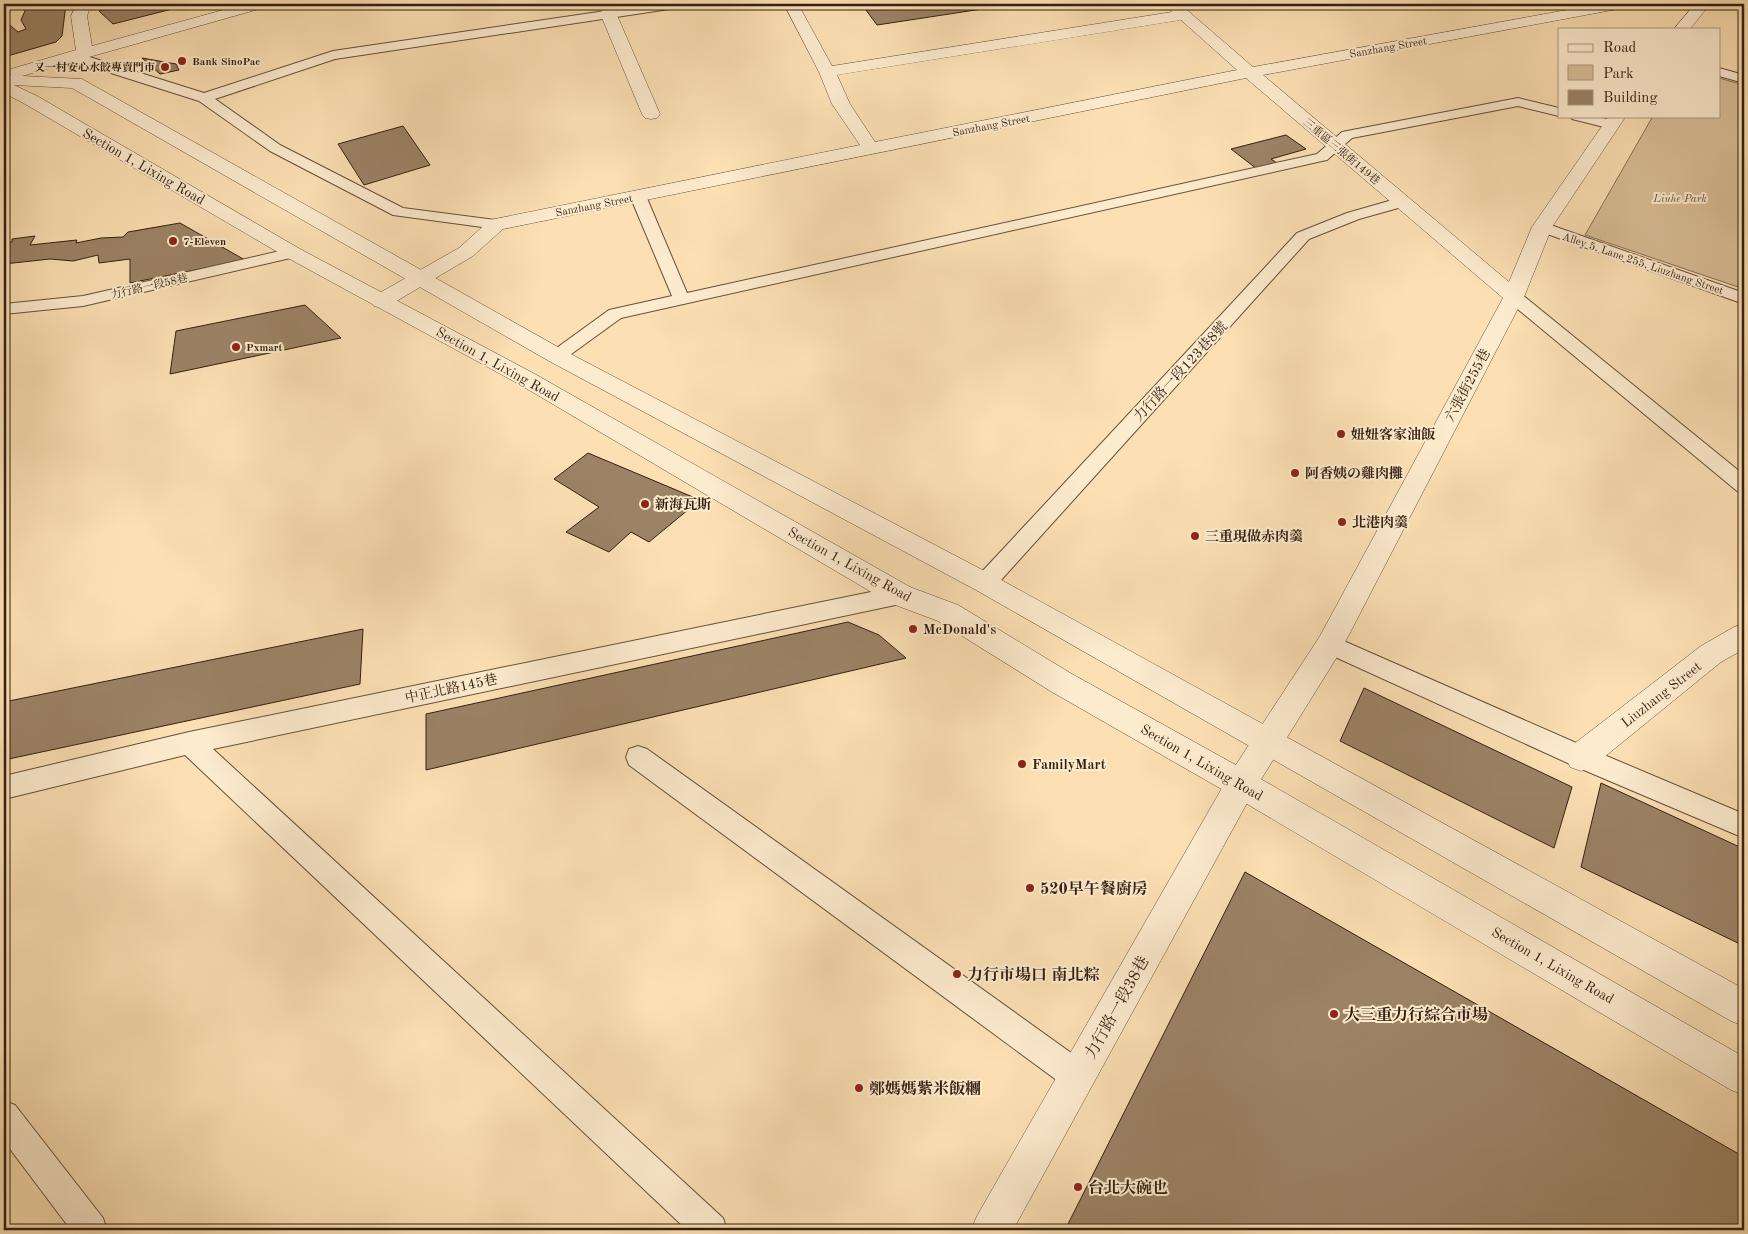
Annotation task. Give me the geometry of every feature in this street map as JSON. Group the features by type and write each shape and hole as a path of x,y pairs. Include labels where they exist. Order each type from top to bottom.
{"street":[{"path":"80,56 79,16 84,4"},
{"path":"4,75 80,56 262,4"},
{"path":"791,4 827,72 841,104 872,149"},
{"name":"Sanzhang Street","path":"497,224 1251,72 1623,4"},
{"path":"1683,28 1702,4"},
{"path":"827,72 1178,9"},
{"name":"三重區三張街149巷","path":"1178,9 1335,146 1514,297"},
{"path":"608,13 651,114"},
{"path":"4,80 76,83 557,356 985,583 1744,1008"},
{"name":"Section 1, Lixing Road","path":"4,86 40,105 293,253 526,378 900,595 948,613 1062,683 1241,784 1744,1077"},
{"name":"六張街255巷","path":"1241,784 1330,644 1514,297 1542,227 1615,121"},
{"path":"381,301 466,252 497,224"},
{"name":"Liuzhang Street","path":"1580,757 1711,654 1744,635"},
{"name":"力行路一段38巷","path":"991,1230 1241,784"}],"lane":[{"path":"204,98 333,55 676,4"},
{"path":"80,56 204,98 276,148 399,212 497,224"},
{"path":"1720,72 1744,79"},
{"path":"557,356 615,314 1322,157 1346,135 1518,102 1558,112"},
{"path":"1592,118 1615,121"},
{"path":"638,196 681,298"},
{"name":"力行路一段123巷8號","path":"985,583 1303,236 1353,216 1403,202"},
{"name":"Alley 5, Lane 255, Liuzhang Street","path":"1542,227 1744,299"},
{"name":"力行路一段58巷","path":"4,309 83,301 293,253"},
{"path":"1514,297 1744,486"},
{"name":"中正北路145巷","path":"4,788 189,742 900,595"},
{"path":"1330,644 1580,757 1744,826"},
{"path":"189,742 710,1230"},
{"path":"638,757 1077,1076"},
{"path":"4,1116 91,1230"}],"green space":[{"name":"Liuhe Park","path":"1720,78 1744,85 1744,289 1585,235 1652,118 1720,118"}],"building":[{"path":"28,4 66,4 62,36 56,42 4,57 4,20 18,32 26,29 21,20"},
{"path":"113,4 192,4 113,24 99,11"},
{"path":"877,4 1015,4 877,25 866,10 880,8"},
{"name":"又一村安心水餃專賣門市","path":"142,58 176,64 179,70 160,74"},
{"path":"403,126 430,165 364,185 338,144"},
{"path":"1286,135 1306,149 1271,159 1277,163 1257,169 1231,149"},
{"path":"180,223 245,260 130,283 130,259 99,263 98,255 73,261 50,259 4,264 4,243 12,242 12,239 35,236 30,245 77,240 76,243 101,238 123,237 128,232"},
{"name":"Pxmart","path":"305,305 341,338 170,374 176,331"},
{"name":"新海瓦斯","path":"588,453 700,500 649,542 631,532 609,552 566,532 599,507 554,479"},
{"path":"848,622 879,635 906,658 426,770 426,714"},
{"path":"363,629 360,684 4,760 4,702"},
{"path":"1364,688 1572,787 1554,848 1340,741"},
{"path":"1601,783 1744,849 1744,946 1581,867"},
{"name":"大三重力行綜合市場","path":"1245,872 1744,1157 1744,1230 1065,1230"}],"place":[{"name":"Bank SinoPac","path":"182,61"},
{"name":"又一村安心水餃專賣門市","path":"165,67"},
{"name":"7-Eleven","path":"173,241"},
{"name":"Pxmart","path":"236,347"},
{"name":"妞妞客家油飯","path":"1341,434"},
{"name":"阿香姨の雞肉攤","path":"1295,473"},
{"name":"新海瓦斯","path":"645,504"},
{"name":"北港肉羹","path":"1342,522"},
{"name":"三重現做赤肉羹","path":"1195,536"},
{"name":"McDonald's","path":"913,629"},
{"name":"FamilyMart","path":"1022,764"},
{"name":"520早午餐廚房","path":"1030,888"},
{"name":"力行市場口 南北粽","path":"957,974"},
{"name":"大三重力行綜合市場","path":"1334,1014"},
{"name":"鄭媽媽紫米飯糰","path":"859,1088"},
{"name":"台北大碗也","path":"1078,1187"}]}
